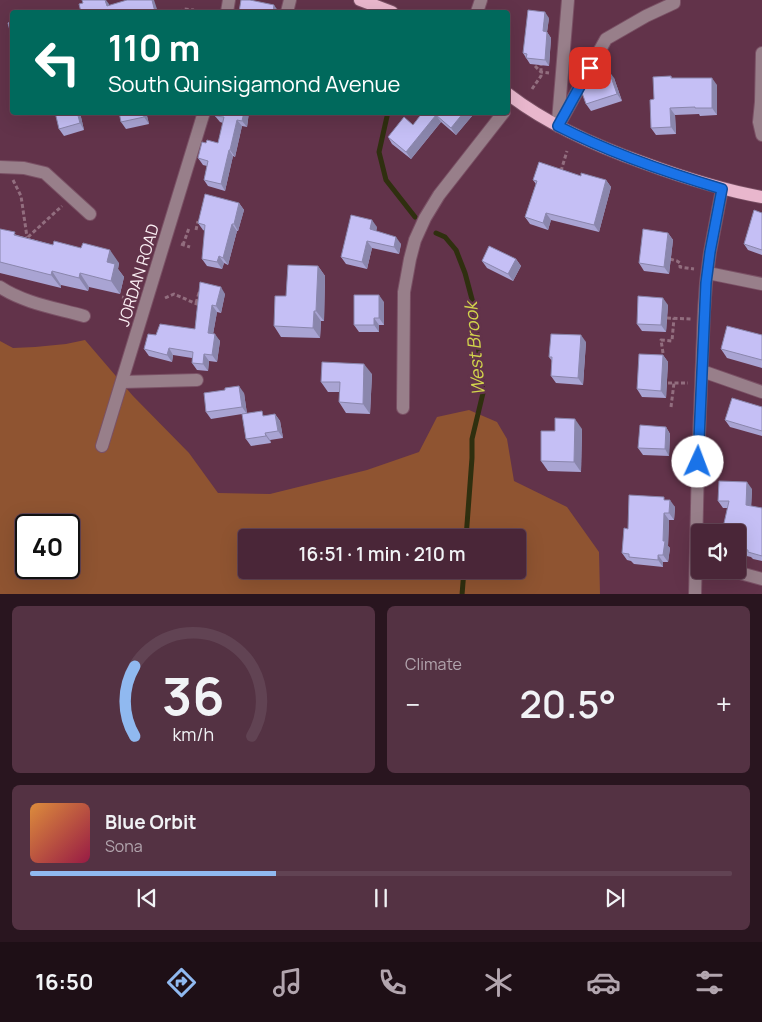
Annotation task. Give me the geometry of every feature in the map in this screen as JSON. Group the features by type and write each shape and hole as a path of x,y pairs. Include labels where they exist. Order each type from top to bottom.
{"main road":[{"path":"360,0 387,10"},
{"path":"510,100 558,126 623,156 722,189 762,197"}],"street":[{"path":"558,126 568,0"},
{"path":"558,126 606,39 646,16 674,3 674,0"},
{"path":"762,53 758,122 762,135"},
{"name":"JORDAN ROAD","path":"102,446 203,115"},
{"path":"403,408 404,292 415,240 425,218 439,195 502,115"},
{"path":"2,167 24,168 45,173 90,214"},
{"path":"698,524 704,312 702,271 722,189"},
{"path":"702,271 762,284"},
{"path":"0,286 16,295 84,316"},
{"path":"702,371 762,392"},
{"path":"122,382 197,380"},
{"path":"746,575 762,579"},
{"path":"695,594 696,579"}],"path":[{"path":"182,10 194,10"},
{"path":"532,89 541,76 541,65"},
{"path":"535,66 541,72 549,73"},
{"path":"560,174 567,151"},
{"path":"2,167 21,196 28,237"},
{"path":"21,242 72,198"},
{"path":"196,230 200,216"},
{"path":"183,245 189,228"},
{"path":"176,243 190,247"},
{"path":"670,259 677,260 680,263 680,267 702,271"},
{"path":"165,298 174,294 198,304 198,293 203,295"},
{"path":"667,318 693,319"},
{"path":"663,353 661,340 672,340 674,318"},
{"path":"668,383 691,383"},
{"path":"671,406 674,383"}],"shaded area":[{"path":"85,340 133,396 189,453 218,493 270,494 367,470 419,452 437,417 469,410 497,422 507,439 514,481 567,507 599,552 600,594 0,594 0,341 13,348"}],"building":[{"path":"82,0 105,0 107,6 127,0 152,0 154,10 80,10 79,4 83,3"},
{"path":"241,0 274,5 273,10 239,10"},
{"path":"528,10 545,12 543,31 547,32 545,60 526,58 527,54 523,53"},
{"path":"609,71 617,94 586,104 580,87 586,85 584,80 586,76 596,72 597,76"},
{"path":"671,76 671,78 712,78 712,108 670,108 671,127 651,128 650,100 654,99 653,77"},
{"path":"56,115 78,115 80,123 59,129"},
{"path":"120,115 144,115 144,117 121,122"},
{"path":"243,115 242,121 237,120 221,184 204,180 208,161 198,158 202,142 206,143 207,140 218,143 224,117 215,116"},
{"path":"421,115 436,115 406,152 388,137 404,117 413,125"},
{"path":"436,115 462,115 451,128"},
{"path":"539,162 581,176 581,173 606,180 594,225 546,213 543,223 525,217 537,181 533,180"},
{"path":"205,194 239,203 223,258 219,256 217,262 202,259 205,225 198,223"},
{"path":"754,210 762,213 762,250 744,244"},
{"path":"351,215 372,220 370,229 396,237 394,247 367,241 362,262 341,257"},
{"path":"0,229 15,232 14,235 53,245 54,241 81,248 83,243 110,250 107,262 115,264 111,281 80,273 79,278 52,271 51,275 0,262"},
{"path":"643,229 668,233 664,267 639,263"},
{"path":"489,246 516,259 508,274 482,261"},
{"path":"288,265 318,266 316,311 314,311 313,328 274,326 275,296 286,296"},
{"path":"200,282 221,287 216,306 212,305 208,333 215,334 212,355 204,354 203,364 192,363 193,352 169,348 167,355 144,349 148,334 156,335 160,324 195,329"},
{"path":"354,295 379,295 379,318 374,318 374,325 354,325"},
{"path":"638,296 663,298 661,325 637,324"},
{"path":"727,326 762,335 762,360 721,349"},
{"path":"551,334 581,335 578,378 551,376 552,357 549,357"},
{"path":"639,354 663,355 661,391 637,389"},
{"path":"322,362 364,364 363,404 339,402 340,382 321,382"},
{"path":"239,386 242,407 206,412 204,393"},
{"path":"732,398 762,407 762,431 725,420"},
{"path":"262,411 263,416 275,414 278,431 265,433 266,436 246,439 242,414"},
{"path":"555,418 575,419 574,462 541,461 541,431 555,431"},
{"path":"640,425 666,427 665,449 638,448"},
{"path":"719,481 747,482 746,505 762,508 762,556 746,550 746,524 724,524 729,501 718,501"},
{"path":"629,495 664,497 664,500 670,500 669,513 664,513 663,541 665,541 663,555 658,555 658,560 629,557 629,554 622,553 624,528 628,529"}],"waterway":[{"name":"West Brook","path":"387,115 379,152 386,180 415,217"},
{"name":"West Brook","path":"436,233 445,237 456,250 465,273 473,303 478,343 483,393 472,439 467,529"},
{"name":"West Brook","path":"462,594 463,579"}],"route":[{"path":"590,68 558,126 623,156 722,189 706,283 698,462"}]}
